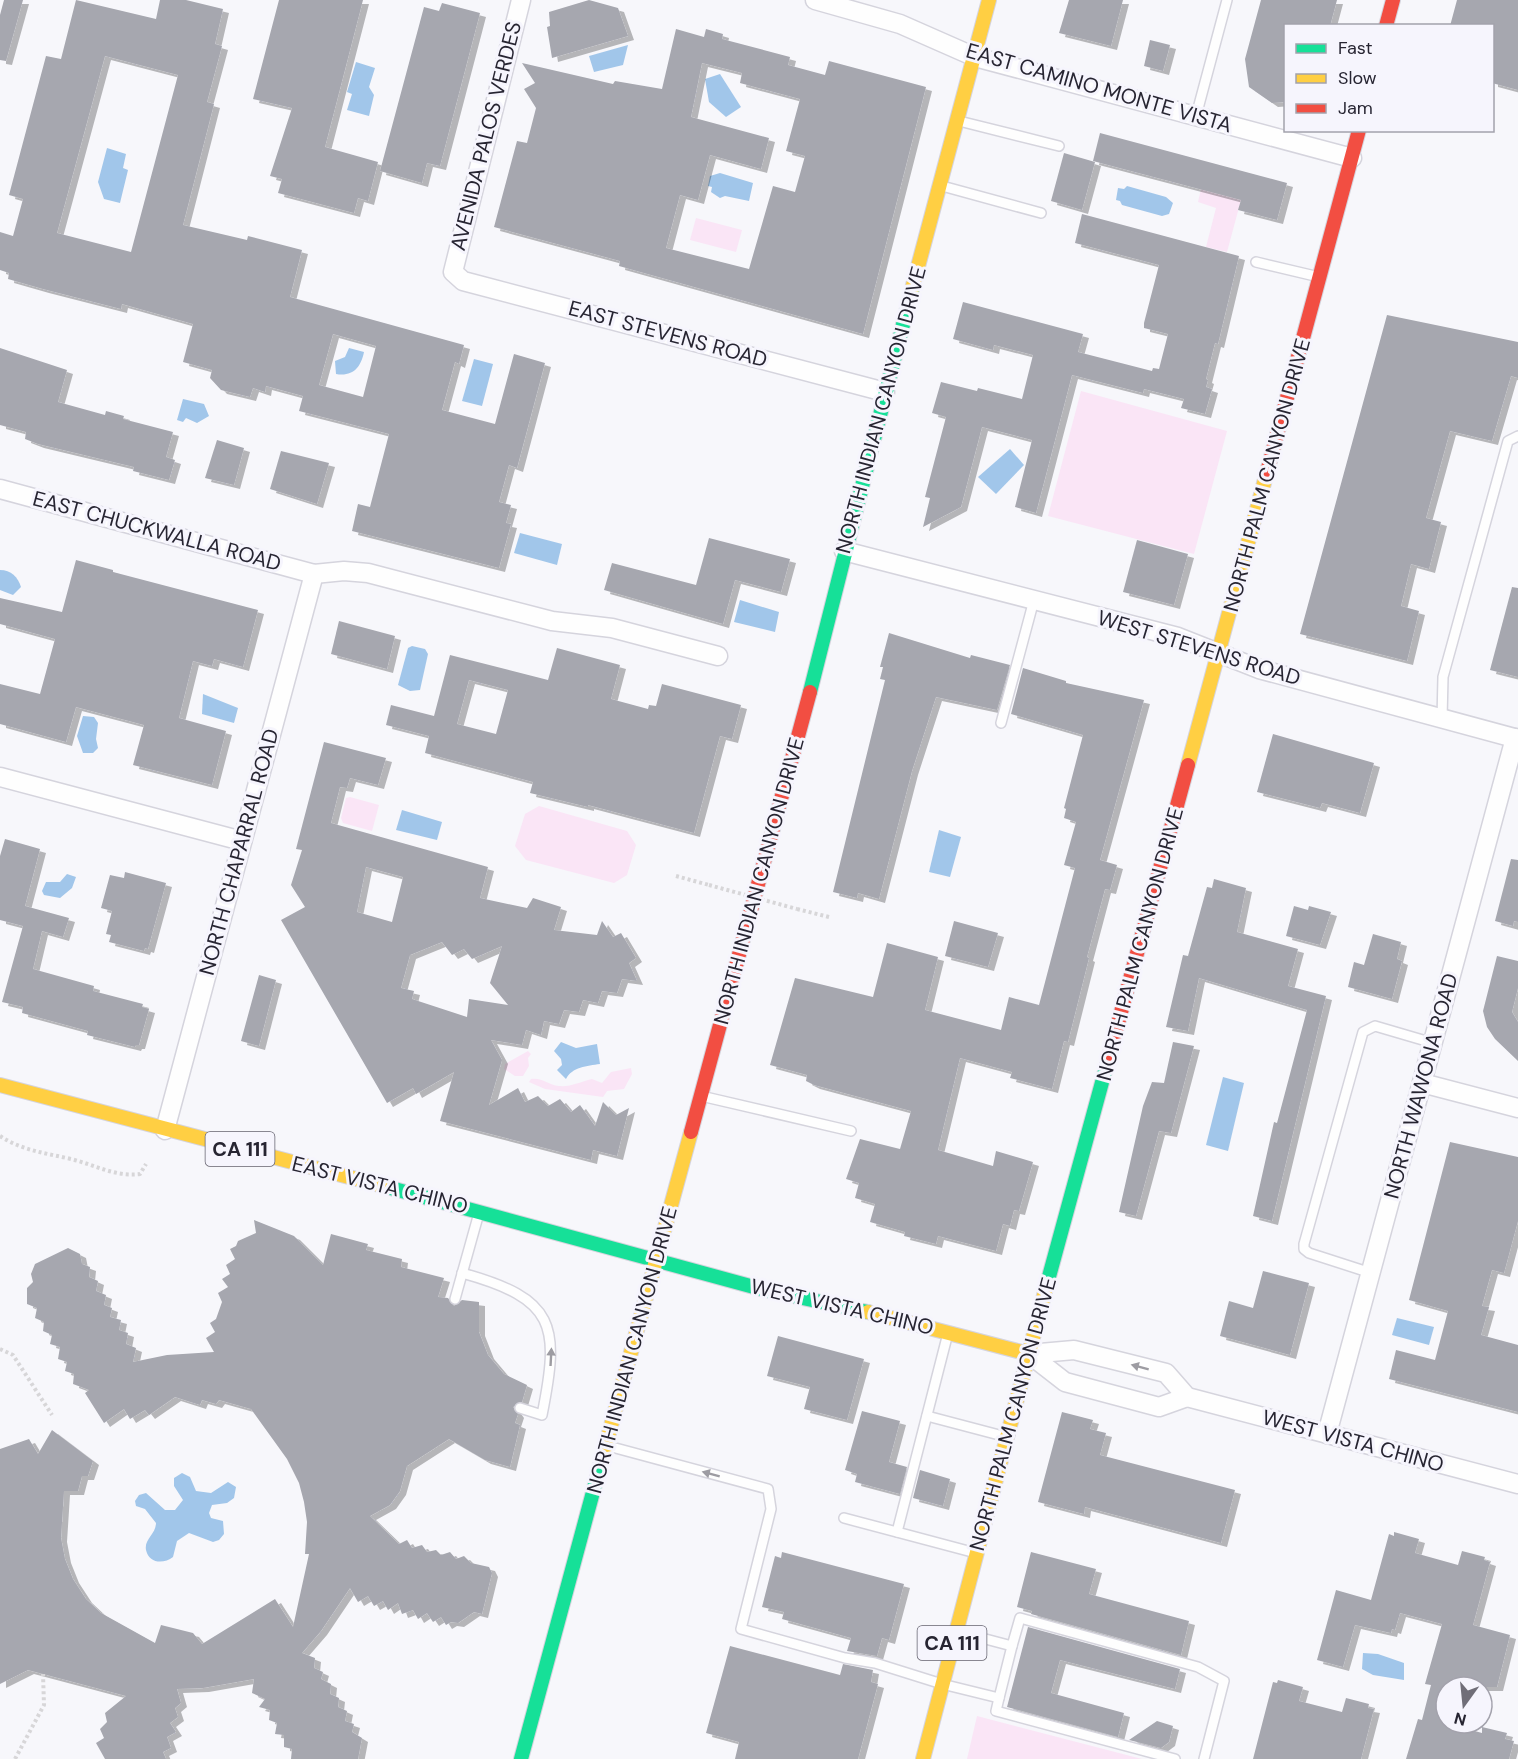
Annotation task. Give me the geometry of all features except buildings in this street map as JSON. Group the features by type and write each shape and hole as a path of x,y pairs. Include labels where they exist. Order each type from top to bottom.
{"main road":[{"name":"NORTH INDIAN CANYON DRIVE","path":"521,1759 814,679 844,551 989,0"},
{"path":"1387,24 1393,0"},
{"name":"NORTH PALM CANYON DRIVE","path":"923,1759 1006,1437 1358,132"},
{"name":"EAST VISTA CHINO","path":"0,1085 655,1259"},
{"name":"WEST VISTA CHINO","path":"655,1259 765,1290 820,1300 1029,1354"}],"street":[{"name":"AVENIDA PALOS VERDES","path":"453,272 454,258 521,0"},
{"name":"EAST CAMINO MONTE VISTA","path":"815,0 900,24 975,57 1352,158"},
{"name":"EAST STEVENS ROAD","path":"453,272 463,281 885,392"},
{"name":"EAST CHUCKWALLA ROAD","path":"0,489 314,574"},
{"name":"WEST STEVENS ROAD","path":"844,551 1178,637 1259,669 1516,739"},
{"path":"314,574 344,571 368,573 552,621 612,628 718,656"},
{"name":"NORTH CHAPARRAL ROAD","path":"165,1130 314,574"},
{"name":"NORTH WAWONA ROAD","path":"1328,1434 1516,739"},
{"path":"0,777 242,841"},
{"path":"1422,1083 1518,1108"},
{"name":"WEST VISTA CHINO","path":"1029,1354 1074,1350 1166,1373 1187,1397"},
{"name":"WEST VISTA CHINO","path":"1029,1354 1065,1382 1158,1407 1187,1397 1518,1484"}],"lane":[{"path":"1196,116 1227,0"},
{"path":"958,120 1059,146"},
{"path":"940,186 1041,213"},
{"path":"1256,261 1320,277"},
{"path":"1442,719 1443,677 1508,441 1518,436"},
{"path":"1001,723 1034,600"},
{"path":"1371,1273 1309,1253 1304,1249 1304,1244 1363,1032 1375,1026 1433,1043"},
{"path":"700,1095 851,1131"},
{"path":"455,1299 480,1211"},
{"path":"462,1273 516,1291 529,1300 545,1322 550,1334 552,1360 542,1415 520,1408"},
{"path":"897,1532 948,1333"},
{"path":"927,1416 1006,1437"},
{"path":"606,1445 768,1489 771,1509 741,1629 999,1698"},
{"path":"844,1518 975,1553"},
{"path":"1175,1759 996,1711 1020,1618 1198,1667 1224,1681 1204,1759"},
{"path":"955,1631 1012,1646"}],"path":[{"path":"676,876 830,917"},
{"path":"0,1136 21,1148 72,1159 120,1175 140,1174 146,1164"},
{"path":"0,1349 13,1355 52,1415"},
{"path":"15,1759 44,1705 44,1674"}],"shaded area":[{"path":"1201,189 1241,200 1227,252 1206,247 1216,208 1198,202"},
{"path":"696,218 742,230 736,252 690,240"},
{"path":"1081,391 1227,431 1194,554 1048,516"},
{"path":"350,797 379,805 372,831 343,823 341,818 346,798"},
{"path":"539,806 627,831 636,845 627,875 614,883 526,860 515,846 525,814"},
{"path":"528,1051 531,1054 528,1058 529,1066 523,1076 515,1076 504,1069 505,1064"},
{"path":"631,1068 632,1074 624,1089 607,1091 603,1097 545,1089 529,1082 531,1079 538,1079 563,1086 592,1079 602,1083 611,1072"},
{"path":"977,1716 1142,1759 967,1759"}],"water":[{"path":"628,45 623,65 594,72 589,56"},
{"path":"356,62 375,68 369,87 374,95 369,116 347,110 352,94 347,92"},
{"path":"720,74 741,107 726,117 709,102 705,79"},
{"path":"107,148 126,154 123,168 128,170 120,203 104,199 98,182"},
{"path":"720,173 753,183 749,201 725,196 720,198 711,192 712,187 708,186 710,176"},
{"path":"1127,186 1166,197 1173,203 1169,214 1162,216 1122,205 1116,200 1118,188 1124,189"},
{"path":"349,348 364,352 361,362 352,372 336,374 335,361 345,357"},
{"path":"474,359 493,364 482,406 462,401"},
{"path":"183,399 204,404 209,416 197,423 186,418 183,422 177,420"},
{"path":"1010,449 1024,465 996,494 978,477"},
{"path":"520,533 562,544 557,565 514,553"},
{"path":"0,570 11,573 18,580 21,587 13,595 0,590"},
{"path":"740,600 779,612 775,632 734,622"},
{"path":"412,646 425,649 428,654 420,690 410,691 398,685 408,648"},
{"path":"203,694 238,708 234,723 202,714"},
{"path":"83,716 94,717 98,723 96,739 98,748 93,753 83,753 77,736"},
{"path":"402,810 442,822 437,840 396,830"},
{"path":"939,830 961,837 950,877 929,872"},
{"path":"67,874 76,877 72,888 60,898 44,895 42,891 46,882 60,882"},
{"path":"561,1042 576,1048 597,1044 600,1064 585,1066 572,1072 566,1079 557,1070 562,1065 561,1059 554,1051"},
{"path":"1223,1077 1244,1083 1228,1151 1206,1145"},
{"path":"1397,1318 1434,1327 1429,1345 1392,1335"},
{"path":"182,1473 190,1477 196,1491 211,1493 228,1482 236,1487 234,1498 227,1503 212,1505 209,1513 211,1518 223,1521 224,1534 219,1540 213,1542 189,1533 177,1541 173,1557 165,1561 153,1560 148,1555 146,1546 156,1523 145,1509 136,1506 135,1501 139,1495 146,1493 165,1510 175,1510 183,1500 174,1486 174,1478"},
{"path":"1363,1653 1378,1654 1404,1663 1404,1680 1373,1675 1362,1669"}],"traffic: fast":[{"path":"810,692 912,289"},
{"path":"1047,1284 1107,1064"},
{"path":"387,1187 765,1290 868,1312"},
{"path":"521,1759 603,1455"}],"traffic: slow":[{"path":"912,289 989,0"},
{"path":"1188,765 1267,472"},
{"path":"0,1085 387,1187"},
{"path":"603,1455 691,1132"},
{"path":"923,1759 1047,1284"},
{"path":"868,1312 1029,1354"}],"traffic: jam":[{"path":"1387,24 1393,0"},
{"path":"1267,472 1358,132"},
{"path":"691,1132 810,692"},
{"path":"1107,1064 1188,765"}]}
